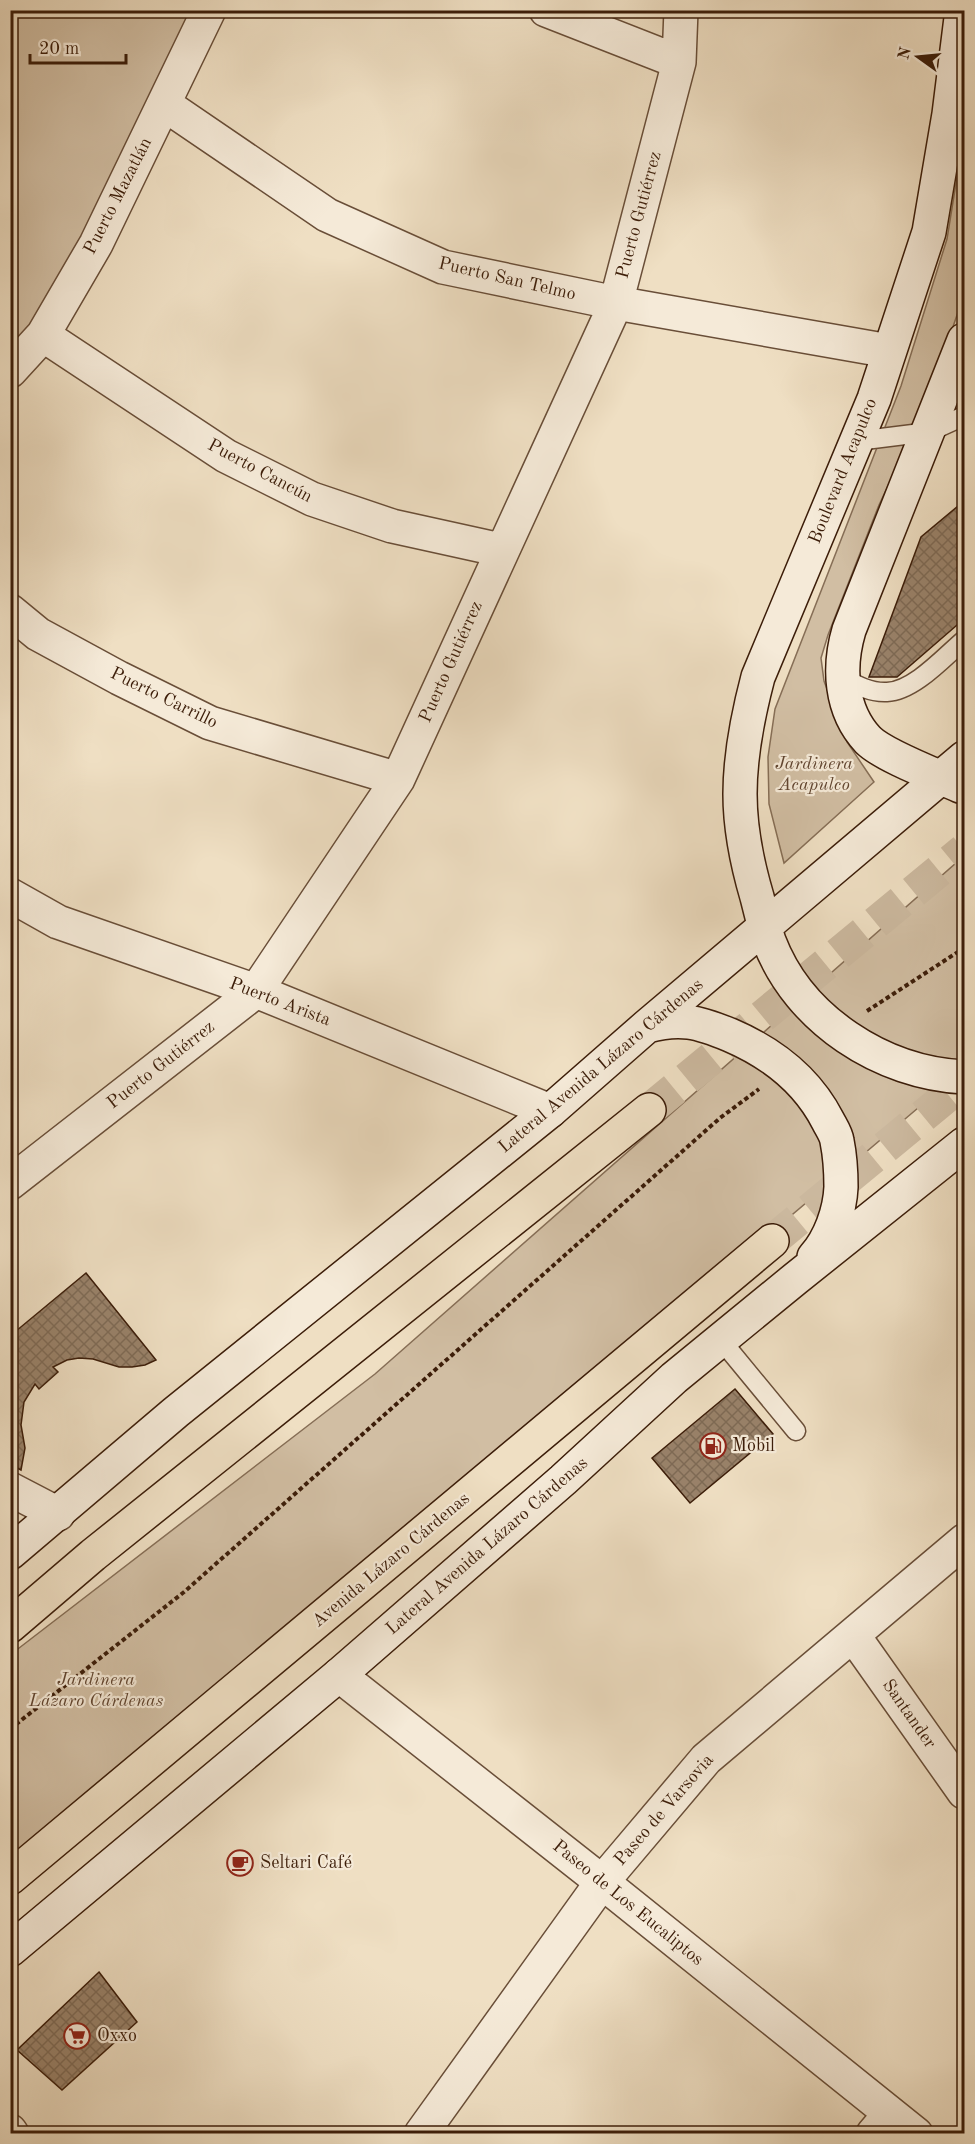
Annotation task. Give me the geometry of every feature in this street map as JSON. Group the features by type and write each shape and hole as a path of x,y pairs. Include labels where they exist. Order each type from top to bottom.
{"highway":[{"path":"10,1626 112,1540 649,1110"},
{"name":"Avenida Lázaro Cárdenas","path":"10,1878 772,1241"}],"street":[{"name":"Puerto Mazatlán","path":"10,371 43,335 96,244 209,10"},
{"path":"546,10 679,62"},
{"name":"Puerto Gutiérrez","path":"10,1184 256,991 398,779 616,303 679,62 681,10"},
{"name":"Boulevard Acapulco","path":"962,10 949,114 929,232 858,441 769,647 750,707 743,750 740,793 741,825 746,856 765,927 779,961 798,990 816,1012 837,1030 867,1050 894,1063 922,1071 964,1077"},
{"name":"Puerto San Telmo","path":"164,104 327,215 443,267 616,303 889,351"},
{"name":"Puerto Cancún","path":"43,335 225,456 312,499 392,526 501,550"},
{"path":"957,774 883,750 869,741 851,712 843,678 844,647 849,630 964,340"},
{"name":"Puerto Carrillo","path":"10,611 38,634 119,678 210,723 398,779"},
{"name":"Lateral Avenida Lázaro Cárdenas","path":"10,1553 176,1412 550,1111 765,927 957,774"},
{"name":"Puerto Arista","path":"10,895 58,922 256,991 550,1111"},
{"path":"647,1026 672,1020 708,1026 761,1050 807,1087 822,1109 837,1139 841,1177 840,1203 824,1246 795,1279"},
{"name":"Lateral Avenida Lázaro Cárdenas","path":"10,1950 339,1675 563,1480 674,1378 964,1144"},
{"path":"10,1489 58,1514"},
{"name":"Paseo de Varsovia","path":"421,2133 602,1882 706,1759 964,1541"},
{"name":"Santander","path":"854,1635 964,1792"},
{"name":"Paseo de Los Eucaliptos","path":"339,1675 602,1882 881,2123 916,2133"}],"lane":[{"path":"858,441 929,432 964,417"},
{"path":"843,678 876,692 899,690 910,685 964,640"},
{"path":"721,1340 796,1431"}],"path":[{"path":"837,1030 964,948"},
{"path":"10,1729 184,1592 720,1118 786,1069"}],"green space":[{"path":"11,11 201,11 56,296 11,346"},
{"name":"Jardinera Acapulco","path":"964,134 964,295 914,431 879,505 821,658 824,681 847,742 874,782 784,863 769,804 768,757 775,709 901,386 947,239"},
{"name":"Jardinera Lázaro Cárdenas","path":"964,856 964,1069 478,1481 11,1862 10,1655 375,1374"}],"building":[{"path":"964,501 964,619 897,677 869,677 921,537"},
{"path":"86,1273 156,1360 145,1365 119,1367 93,1359 79,1358 67,1360 53,1367 58,1372 39,1389 35,1384 24,1402 21,1425 25,1448 21,1470 10,1464 10,1336"},
{"name":"Mobil","path":"735,1389 773,1434 690,1503 652,1458"},
{"name":"Oxxo","path":"99,1972 137,2022 62,2090 17,2050"}],"tunnel":[{"path":"649,1110 964,850"},
{"path":"772,1241 964,1082"}],"place":[{"name":"Mobil","path":"713,1446"},
{"name":"Seltari Café","path":"240,1863"},
{"name":"Oxxo","path":"77,2036"}]}
